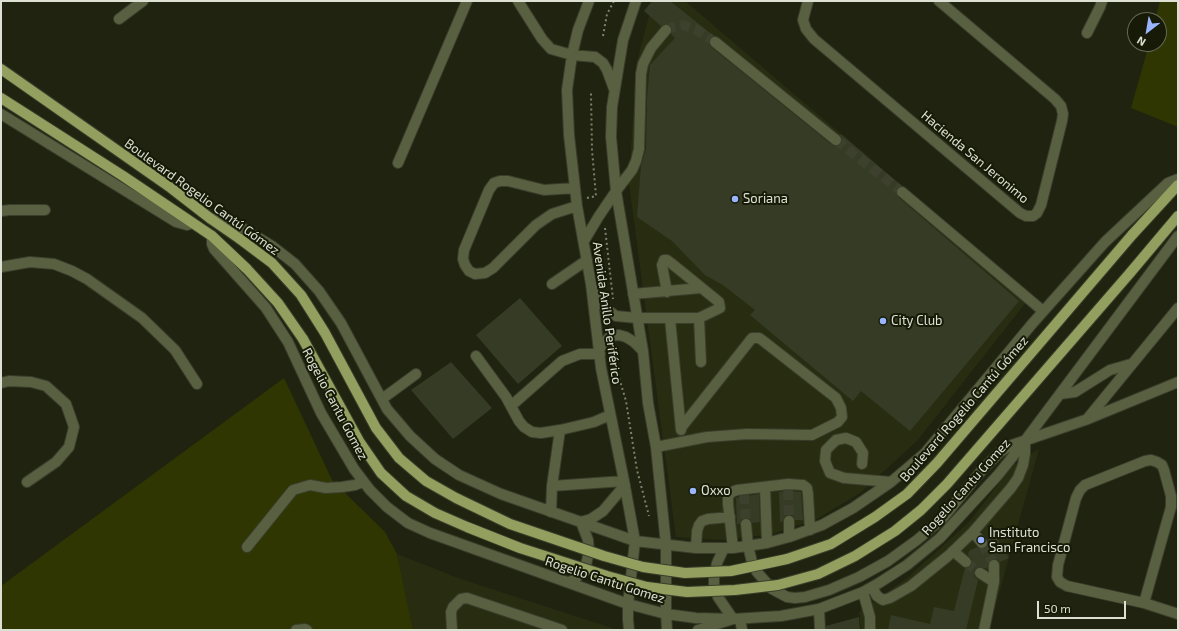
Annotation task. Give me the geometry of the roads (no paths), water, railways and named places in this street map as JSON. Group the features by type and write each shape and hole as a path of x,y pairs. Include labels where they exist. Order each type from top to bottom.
{"main road":[{"name":"Boulevard Rogelio Cantú Gómez","path":"1,69 171,188 272,263 301,296 325,333 376,428 399,458 426,482 510,524 604,556 643,567 685,573 731,571 787,559 831,544 875,517 907,494 937,463 1132,235 1178,185"},
{"name":"Boulevard Rogelio Cantú Gómez","path":"1,98 123,176 212,236 247,269 278,303 303,339 359,441 381,473 406,496 435,513 467,528 520,548 647,587 687,592 735,590 778,585 818,574 855,556 895,531 921,510 947,484 1178,216"}],"street":[{"path":"119,19 143,1"},
{"path":"398,163 467,1"},
{"path":"518,1 542,39 551,49 572,55 595,57 603,62 614,91"},
{"name":"Avenida Anillo Periférico","path":"589,1 578,30 572,55 567,90 569,135 576,203 591,284 601,368 625,483 635,541 628,604 629,630"},
{"name":"Avenida Anillo Periférico","path":"636,1 622,40 612,107 611,137 616,191 643,351 648,403 656,447 666,546 667,630"},
{"name":"Hacienda San Jeronimo","path":"808,1 804,20 806,29 814,39 1020,213 1026,216 1033,216 1037,213 1041,205 1060,129 1063,114 1061,106 1055,99 939,1"},
{"path":"1087,33 1102,1"},
{"path":"584,242 616,191 632,170 636,161 639,149 641,74 643,64 651,48 666,30"},
{"path":"715,42 836,140"},
{"path":"3,118 176,222 187,225 192,223"},
{"path":"211,219 219,218 246,230 272,246 295,264 319,291 341,323 387,409 410,436 435,459 459,475 501,494 635,541 666,546 728,548 767,543 810,530 853,508 891,482 924,453 1043,311 1105,242 1168,183 1178,179"},
{"path":"575,188 544,190 508,181 494,183 487,194 464,250 463,259 465,266 469,271 475,274 485,273 493,268 536,225 552,214 576,203"},
{"path":"902,192 1043,311"},
{"path":"1,212 10,210 45,210"},
{"name":"Rogelio Cantu Gomez","path":"212,236 212,244 214,249 266,308 288,342 321,412 354,469 363,482 387,507 408,523 430,533 628,604 666,614 696,618 736,619 781,616 819,609 863,592 907,565 940,538 998,475 1025,441 1178,236"},
{"path":"552,284 587,260"},
{"path":"591,284 604,308 616,316 670,319 699,318 720,308 719,302 671,263 664,260 662,265 666,292"},
{"path":"1,267 30,262 54,264 87,279 142,318 175,350 197,384"},
{"path":"633,294 701,288"},
{"path":"1088,419 1131,364 1178,308"},
{"path":"699,318 701,362"},
{"path":"670,319 682,442"},
{"path":"511,406 562,361 580,354 600,352 604,342 611,336 619,335 626,337 634,342 643,351"},
{"path":"656,447 707,437 747,434 812,435 838,422 842,417 841,408 836,398 762,340 759,338 752,338 681,428"},
{"path":"476,356 524,427 532,432 541,433 560,430 594,422 610,415"},
{"path":"1060,394 1075,392 1110,370 1131,364"},
{"path":"382,399 416,374"},
{"path":"1,383 9,381 31,382 46,386 66,404 74,427 70,447 56,462 27,482"},
{"path":"746,524 748,546 752,562 757,572 772,589 779,594 795,598 805,597 829,590 859,577 888,561 917,540 942,519 982,470 1000,452 1012,445 1088,419 1178,382"},
{"path":"552,512 552,486 560,430"},
{"path":"862,464 863,453 856,442 846,438 836,440 826,450 825,461 830,473 844,478 891,482"},
{"path":"872,587 877,596 883,600 890,598 911,586 973,532 1018,478 1025,457 1025,441"},
{"path":"1144,603 1171,507 1172,496 1162,465 1151,460 1145,461 1086,485 1080,490 1076,498 1058,565 1057,577 1060,582 1067,586 1144,603 1178,614"},
{"path":"247,546 293,490 310,485 326,488 355,485 363,482"},
{"path":"552,486 625,483"},
{"path":"581,522 591,519 603,511 625,483"},
{"path":"742,630 736,619 718,597 714,587 717,563 728,548 730,517 728,496 732,492 744,492 765,487 788,487 803,485 807,488 810,530"},
{"path":"765,487 767,543"},
{"path":"696,548 697,531 702,521 730,517"},
{"path":"789,521 789,537"},
{"path":"568,583 578,576 586,564 589,552 588,540 581,522"},
{"path":"973,532 982,543"},
{"path":"953,551 966,562"},
{"path":"984,630 994,582 994,565"},
{"path":"980,573 994,582"},
{"path":"863,592 870,618 870,630"},
{"path":"452,630 451,612 453,607 461,598 467,598 562,630"},
{"path":"819,609 820,630"},
{"path":"698,630 736,619"},
{"path":"296,630 307,630"}],"tunnel":[{"path":"666,30 683,25 695,29 715,42"},
{"path":"836,140 902,192"},
{"path":"788,490 789,521"},
{"path":"744,494 746,524"},
{"path":"982,543 994,565"},
{"path":"966,562 980,573"}],"place":[{"name":"Soriana","path":"735,199"},
{"name":"City Club","path":"883,321"},
{"name":"Oxxo","path":"693,491"},
{"name":"Instituto San Francisco","path":"981,540"}]}
